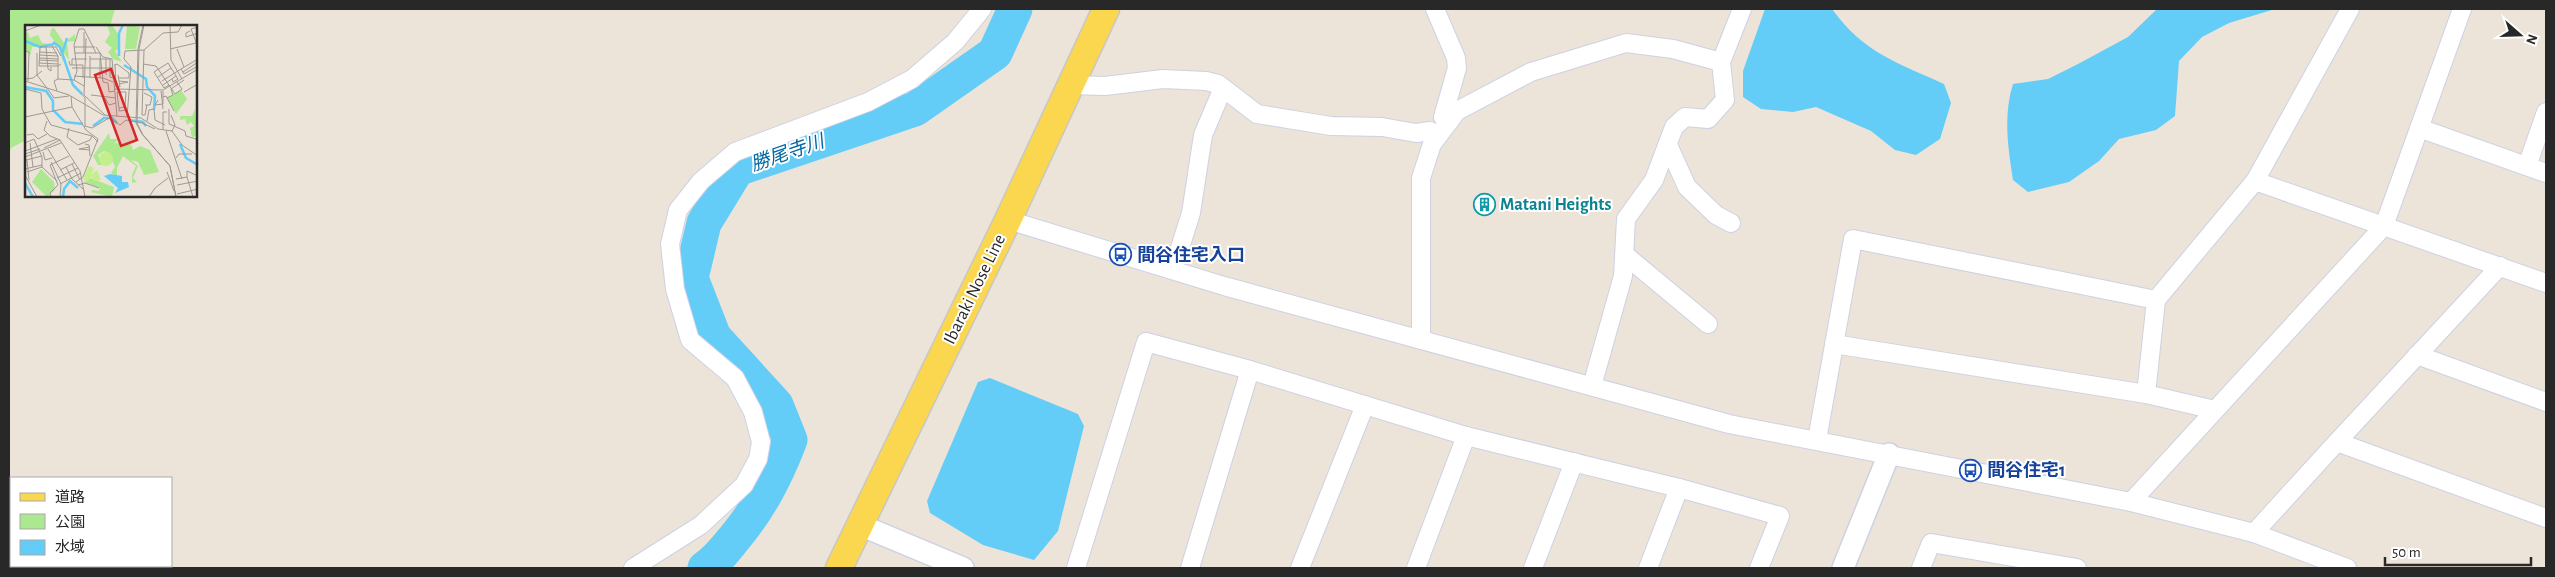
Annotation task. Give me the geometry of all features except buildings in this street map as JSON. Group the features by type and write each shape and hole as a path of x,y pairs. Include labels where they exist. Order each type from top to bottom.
{"main road":[{"name":"Ibaraki Nose Line","path":"839,568 1008,220 1106,9"}],"street":[{"path":"633,568 701,525 744,485 758,459 761,442 753,412 735,378 690,340 675,290 670,244 678,210 701,181 735,152 868,102 912,79 955,42 982,9"},
{"path":"1435,9 1456,58 1457,68 1443,117 1449,122"},
{"path":"1592,386 1623,276 1626,219 1654,180 1674,127 1685,117 1708,119 1725,100 1721,62 1742,9"},
{"path":"2146,394 2156,300 2255,180 2350,9"},
{"path":"2131,502 2384,226 2462,9"},
{"path":"1421,340 1421,178 1432,144 1457,111 1532,72 1626,43 1673,49 1721,62"},
{"path":"1070,85 1105,86 1163,79 1206,81 1223,88 1257,114 1330,126 1382,127 1416,133 1430,132 1438,136"},
{"path":"1173,270 1191,213 1204,135 1223,88"},
{"path":"2527,166 2546,112"},
{"path":"2419,128 2546,173"},
{"path":"1668,145 1687,187 1716,215 1731,223"},
{"path":"2255,180 2546,283"},
{"path":"1008,220 1173,270 1729,424 2131,502 2254,533 2347,568"},
{"path":"1817,440 1853,239 2156,300"},
{"path":"1624,255 1708,324"},
{"path":"2254,533 2500,266"},
{"path":"1076,568 1146,342 1250,370 1466,436 1679,488 1780,516 1759,568"},
{"path":"1834,344 2146,394 2215,410"},
{"path":"2417,355 2546,402"},
{"path":"1190,568 1250,370"},
{"path":"1300,568 1364,405"},
{"path":"1416,568 1466,436"},
{"path":"2337,442 2546,518"},
{"path":"1843,568 1889,454"},
{"path":"1532,568 1574,462"},
{"path":"1648,568 1679,488"},
{"path":"860,525 963,568"},
{"path":"1921,568 1931,543 2077,568"}],"green space":[{"path":"9,9 115,9 110,25 25,25 25,141 11,148 9,155"}],"water":[{"path":"1765,9 1832,9 1856,36 1882,55 1944,84 1951,103 1940,139 1916,155 1895,150 1871,131 1816,107 1793,112 1761,109 1743,97 1743,71"},
{"path":"2157,9 2275,9 2229,23 2202,37 2179,61 2175,116 2156,130 2119,139 2099,161 2069,182 2028,192 2013,180 2011,168 2007,120 2013,84 2048,79 2078,64 2128,37"},
{"path":"990,378 1078,414 1084,426 1058,531 1034,560 983,545 930,513 927,501 978,382"}],"waterway":[{"name":"勝尾寺川","path":"705,568 723,552 742,529 758,505 772,481 790,440 776,405 714,337 691,278 704,223 737,169 915,109 995,53 1015,9"}],"place":[{"name":"Matani Heights","path":"1484,204"},
{"name":"間谷住宅入口","path":"1121,255"},
{"name":"間谷住宅1","path":"1971,470"}]}
